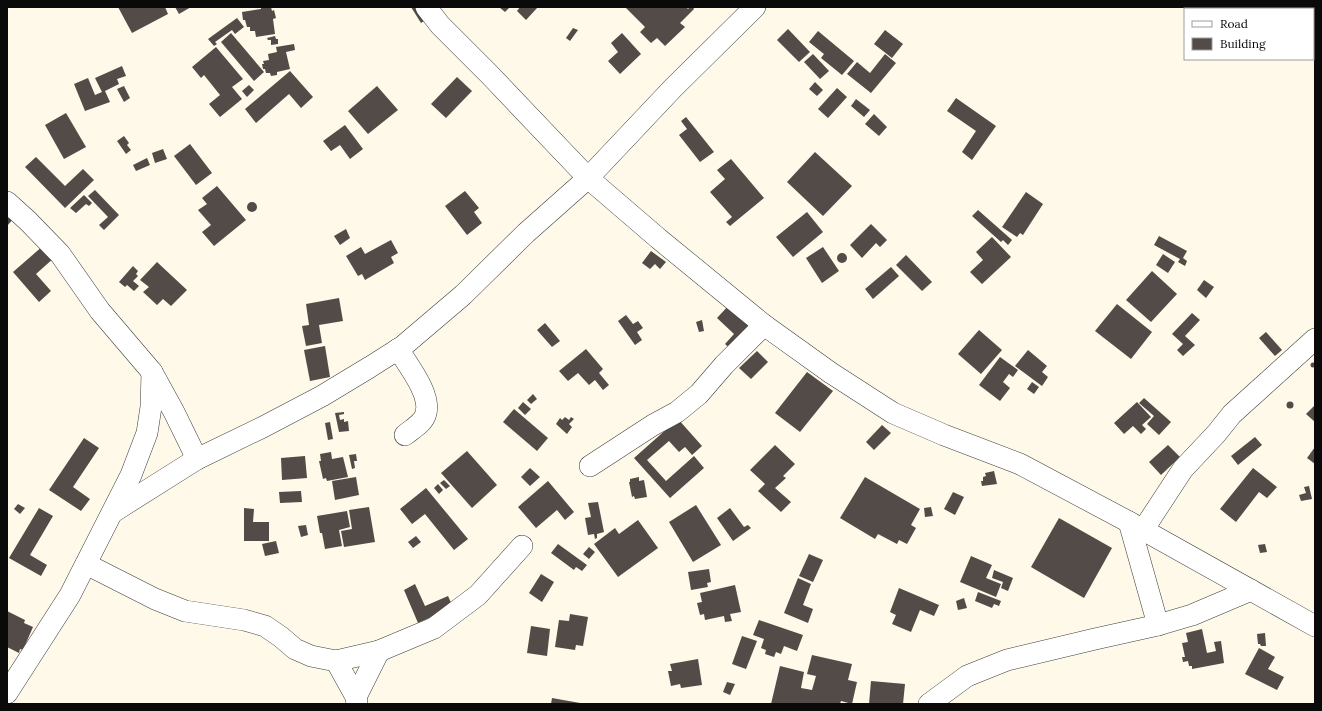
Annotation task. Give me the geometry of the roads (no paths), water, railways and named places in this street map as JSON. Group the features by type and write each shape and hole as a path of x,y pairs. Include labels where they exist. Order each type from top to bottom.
{"street":[{"path":"426,7 440,25 588,178 659,239 764,324 832,373 893,413 944,435 1020,464 1136,526 1315,626"},
{"path":"113,512 197,459 322,396 370,368 398,349 463,295 526,233 588,178 673,88 755,7"},
{"path":"7,202 60,254 100,310 152,372 197,459"},
{"path":"590,466 677,412 700,394 724,365 764,324"},
{"path":"1136,526 1183,469 1216,434 1232,414 1315,339"},
{"path":"398,349 422,389 426,400 426,413 421,423 405,435"},
{"path":"7,692 70,595 131,475 148,433 151,407 152,372"},
{"path":"1136,526 1158,625"},
{"path":"86,564 155,599 185,611 244,620 265,626 295,649 312,656 336,660 379,651 434,628 478,595 522,546"},
{"path":"929,704 967,676 1007,660 1158,625 1192,615 1251,590"},
{"path":"357,701 379,651"},
{"path":"336,660 357,701"}]}
